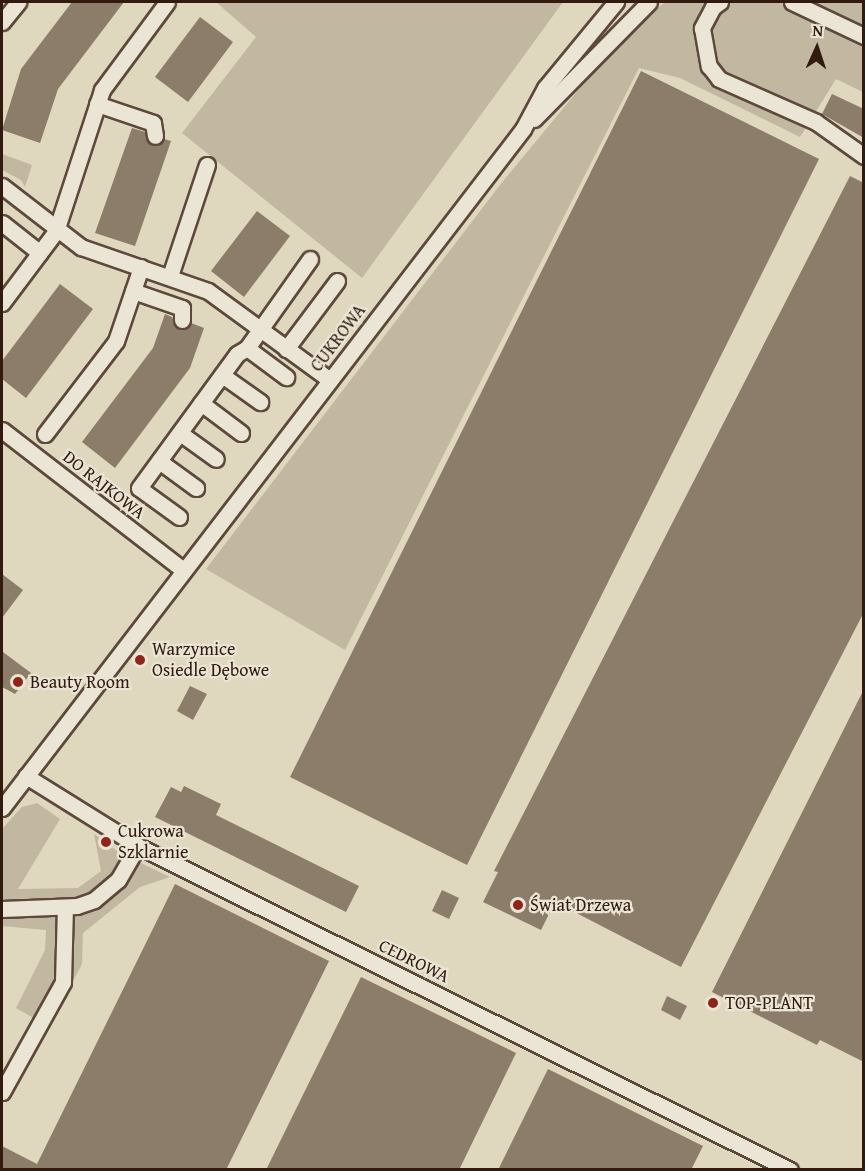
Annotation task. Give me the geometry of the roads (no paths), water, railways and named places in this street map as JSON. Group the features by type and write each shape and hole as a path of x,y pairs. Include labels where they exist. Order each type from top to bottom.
{"street":[{"path":"2,22 18,2"},
{"path":"2,303 56,231 105,85 167,2"},
{"name":"CUKROWA","path":"523,129 545,88 616,2"},
{"name":"CUKROWA","path":"2,808 523,129 649,2"},
{"path":"720,2 713,7 702,28 709,66 719,79 816,122 864,156"},
{"path":"792,2 864,36"},
{"path":"97,104 153,123 155,136"},
{"path":"170,276 207,165"},
{"path":"3,187 44,216 56,231 81,247 208,291 330,380"},
{"path":"2,223 40,253"},
{"path":"178,517 139,488 237,354 247,348 259,327 310,259"},
{"path":"45,434 116,341 141,267"},
{"path":"286,349 338,281"},
{"path":"133,291 182,308 182,320"},
{"path":"247,348 286,377"},
{"path":"222,375 260,402"},
{"path":"201,403 241,432"},
{"name":"DO RAJKOWA","path":"2,430 183,570"},
{"path":"180,433 216,459"},
{"path":"159,460 196,488"},
{"name":"CEDROWA","path":"26,776 138,846 766,1164 790,1170"},
{"path":"2,909 65,907 94,900 105,893 138,846"},
{"path":"2,1092 63,982 65,907"}],"place":[{"name":"Warzymice Osiedle Dębowe","path":"140,660"},
{"name":"Beauty Room","path":"18,682"},
{"name":"Cukrowa Szklarnie","path":"106,842"},
{"name":"Świat Drzewa","path":"518,905"},
{"name":"TOP-PLANT","path":"713,1003"}]}
